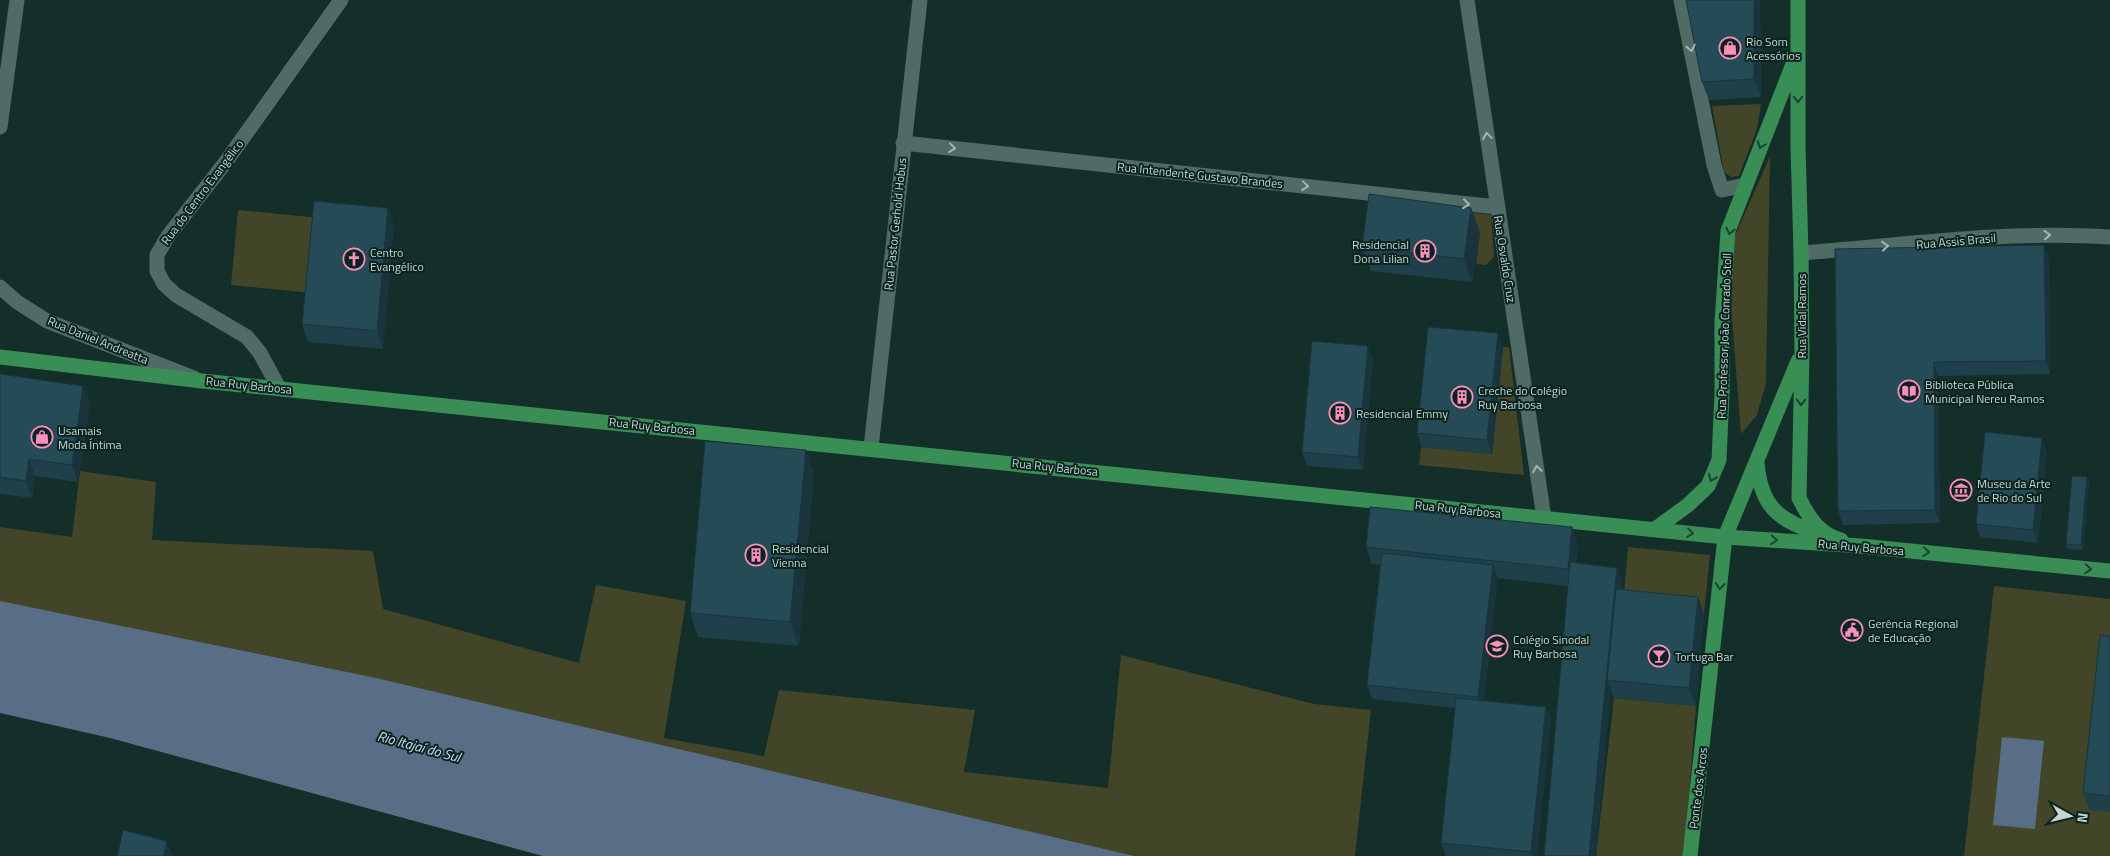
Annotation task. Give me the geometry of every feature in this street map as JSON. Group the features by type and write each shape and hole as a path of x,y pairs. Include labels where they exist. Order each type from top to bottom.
{"main road":[{"name":"Rua Vidal Ramos","path":"1798,0 1798,146 1802,353 1799,498 1808,518 1828,536 1860,546"},
{"name":"Rua Vidal Ramos","path":"1745,185 1798,51"},
{"name":"Rua Professor João Conrado Stoll","path":"1654,529 1688,505 1708,486 1719,460 1722,393 1722,323 1728,232 1745,185"},
{"path":"1725,537 1756,459 1802,353"},
{"name":"Rua Ruy Barbosa","path":"0,357 202,381 872,448 1725,537 1860,546 2110,571"},
{"path":"1756,459 1759,484 1766,500 1777,512 1797,526 1828,536"},
{"name":"Ponte dos Arcos","path":"1690,856 1725,537"}],"street":[{"path":"0,127 18,0"},
{"name":"Rua do Centro Evangélico","path":"279,388 260,353 248,338 176,295 164,284 157,270 157,255 168,236 225,163 341,0"},
{"name":"Rua Pastor Gerhold Hobus","path":"872,448 903,143 920,0"},
{"name":"Rua Osvaldo Cruz","path":"1467,0 1544,518"},
{"path":"1681,0 1714,165 1722,190 1745,185"},
{"name":"Rua Intendente Gustavo Brandes","path":"903,143 1498,207"},
{"name":"Rua Assis Brasil","path":"1801,253 2021,236 2061,234 2110,237"},
{"name":"Rua Daniel Andreatta","path":"0,287 17,302 48,321 202,381"}],"green space":[{"path":"1761,104 1757,129 1739,176 1731,177 1724,172 1712,106"},
{"path":"1770,156 1766,383 1757,415 1741,434 1731,305 1735,236"},
{"path":"1442,209 1491,215 1494,257 1486,265 1476,264 1480,232"},
{"path":"238,210 320,218 313,293 231,285"},
{"path":"1503,347 1509,347 1524,475 1419,465 1421,447 1492,454"},
{"path":"80,471 156,482 152,540 373,551 383,609 579,663 596,585 686,601 664,738 764,756 779,690 975,710 964,772 1108,788 1121,655 1314,704 1371,710 1355,856 1120,856 0,606 0,527 72,537"},
{"path":"1628,547 1710,555 1704,614 1623,606"},
{"path":"1994,586 2110,599 2110,856 1964,856"},
{"path":"1614,698 1696,706 1684,856 1596,856"}],"water":[{"name":"Rio Itajaí do Sul","path":"0,601 376,678 1134,856 543,856 110,738 0,713"},
{"path":"2002,737 2044,741 2035,829 1993,825"}],"building":[{"name":"Rio Som Acessórios","path":"1686,0 1754,0 1754,79 1702,82"},
{"path":"1369,194 1471,208 1464,259 1362,247"},
{"name":"Centro Evangélico","path":"314,201 388,208 377,331 302,324"},
{"path":"2044,245 2046,361 1934,362 1935,510 1838,511 1835,249"},
{"name":"Creche do Colégio Ruy Barbosa","path":"1428,327 1498,333 1487,440 1417,433"},
{"name":"Residencial Emmy","path":"1312,341 1368,346 1358,457 1302,452"},
{"name":"Usamais Moda Íntima","path":"0,374 83,386 72,465 29,459 26,481 0,477"},
{"path":"1985,432 2042,438 2033,530 1976,524"},
{"name":"Residencial Vienna","path":"705,441 806,450 790,622 690,613"},
{"path":"2072,476 2087,477 2081,545 2066,544"},
{"path":"1370,507 1572,527 1568,569 1366,547"},
{"path":"1382,553 1493,565 1478,697 1367,685"},
{"path":"1570,562 1617,568 1589,856 1544,856"},
{"name":"Tortuga Bar","path":"1616,589 1698,597 1689,688 1607,680"},
{"path":"2100,635 2110,636 2110,796 2083,793"},
{"path":"1456,698 1546,707 1531,852 1441,843"},
{"path":"123,830 167,841 164,856 117,856"}],"place":[{"name":"Rio Som Acessórios","path":"1730,48"},
{"name":"Residencial Dona Lilian","path":"1425,251"},
{"name":"Centro Evangélico","path":"354,259"},
{"name":"Biblioteca Pública Municipal Nereu Ramos","path":"1909,391"},
{"name":"Creche do Colégio Ruy Barbosa","path":"1462,397"},
{"name":"Residencial Emmy","path":"1340,413"},
{"name":"Usamais Moda Íntima","path":"42,437"},
{"name":"Museu da Arte de Rio do Sul","path":"1961,490"},
{"name":"Residencial Vienna","path":"756,555"},
{"name":"Gerência Regional de Educação","path":"1852,630"},
{"name":"Colégio Sinodal Ruy Barbosa","path":"1497,646"},
{"name":"Tortuga Bar","path":"1659,656"}]}
